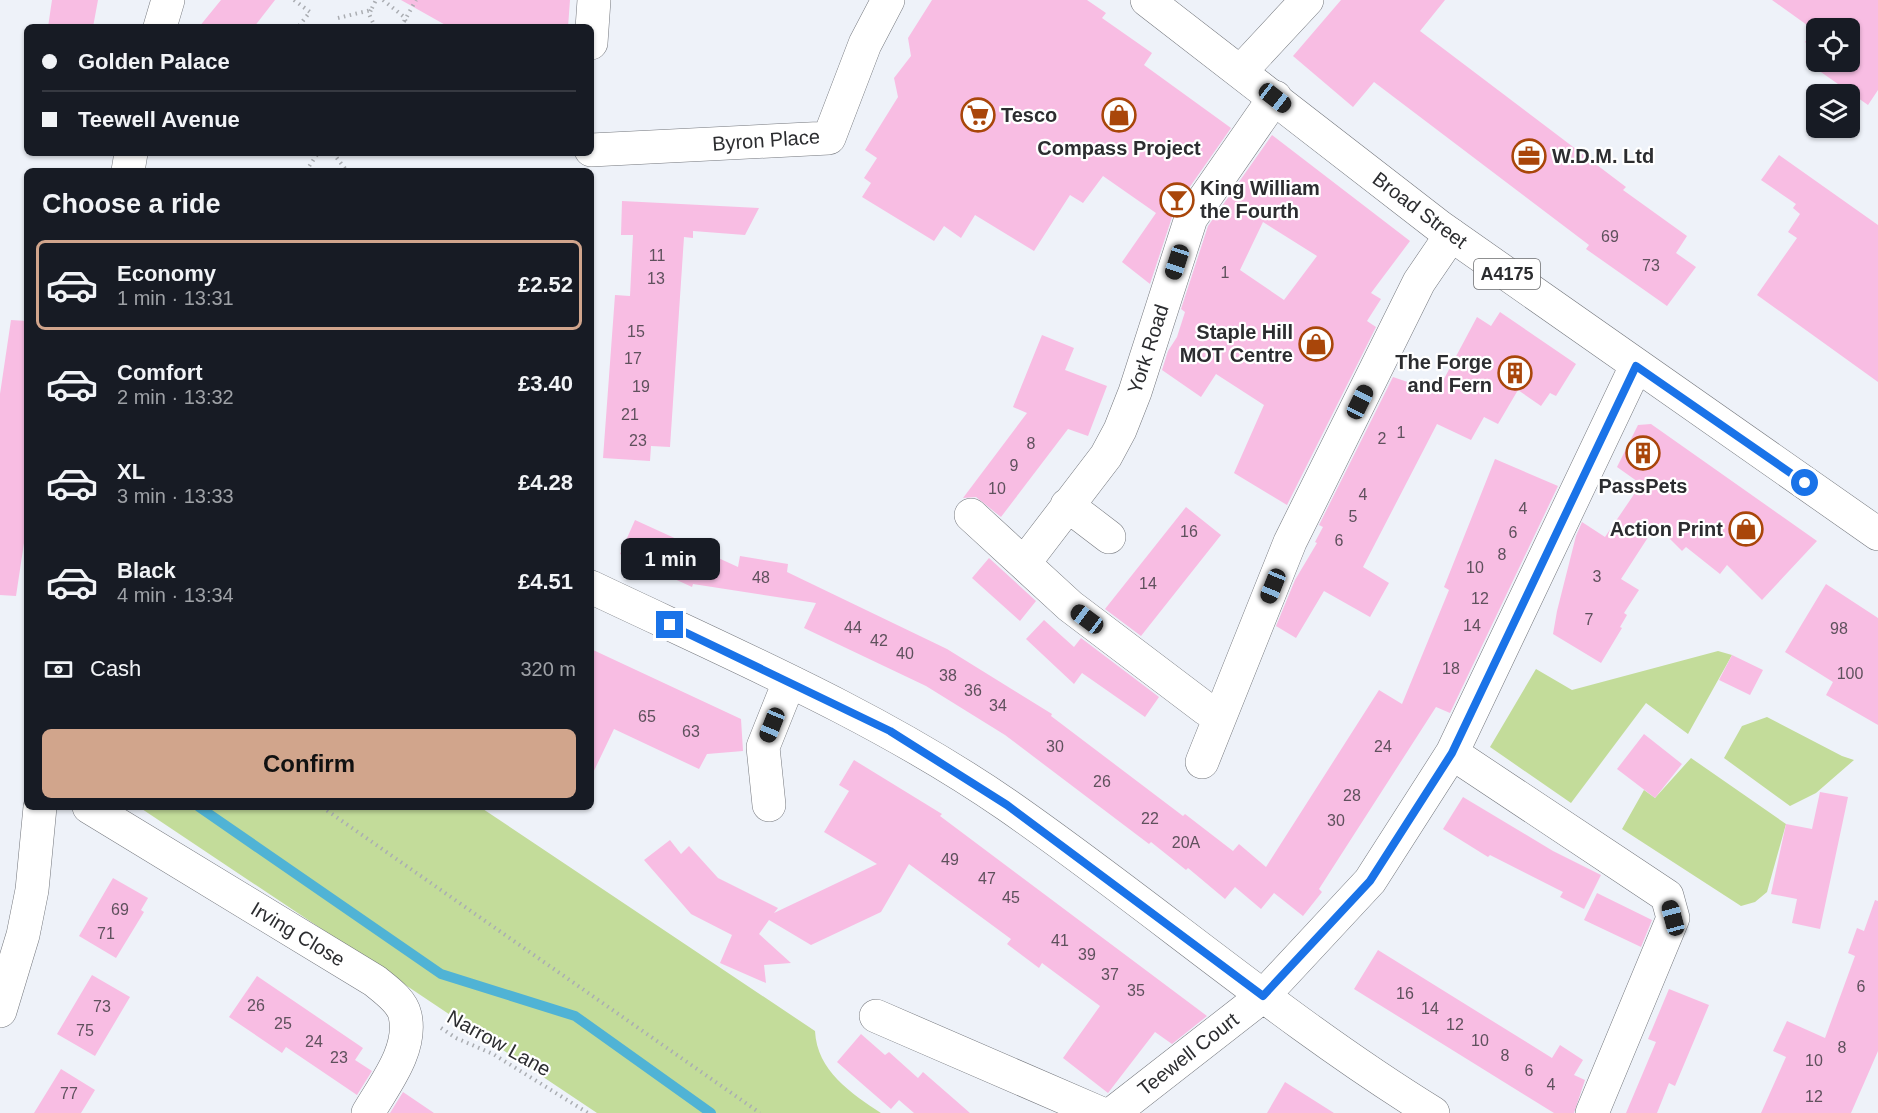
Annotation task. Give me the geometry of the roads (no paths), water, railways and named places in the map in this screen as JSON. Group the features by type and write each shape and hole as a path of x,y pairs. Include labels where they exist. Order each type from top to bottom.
{"street":[{"path":"161,24 168,0"},
{"path":"592,24 594,0"},
{"name":"Byron Place","path":"594,150 829,138 865,44 888,0"},
{"name":"Broad Street","path":"1147,0 1451,235 1878,534"},
{"path":"1241,71 1307,0"},
{"name":"York Road","path":"1024,562 1106,456 1120,430 1135,392 1191,218 1275,98"},
{"path":"1202,762 1290,542 1419,282 1451,235"},
{"name":"Teewell Court","path":"1113,1113 1263,996 1370,881 1452,753 1636,366"},
{"path":"1067,504 1108,537"},
{"path":"971,515 1070,606 1206,709"},
{"path":"594,588 890,731 1007,805 1263,996 1382,1082 1433,1113"},
{"path":"769,805 763,747 789,682"},
{"path":"1452,753 1667,896 1673,918 1592,1113"},
{"path":"0,1011 23,934 32,890 40,810"},
{"name":"Irving Close","path":"94,810 375,981 396,998 405,1015 405,1045 368,1113"},
{"path":"876,1016 1100,1113"}],"waterway":[{"path":"203,810 441,974 575,1016 711,1113"}],"place":[{"name":"Tesco","path":"978,115"},
{"name":"Compass Project","path":"1119,115"},
{"name":"W.D.M. Ltd","path":"1529,156"},
{"name":"King William the Fourth","path":"1177,200"},
{"name":"Staple Hill MOT Centre","path":"1316,344"},
{"name":"The Forge and Fern","path":"1515,373"},
{"name":"PassPets","path":"1643,453"},
{"name":"Action Print","path":"1746,529"}]}
